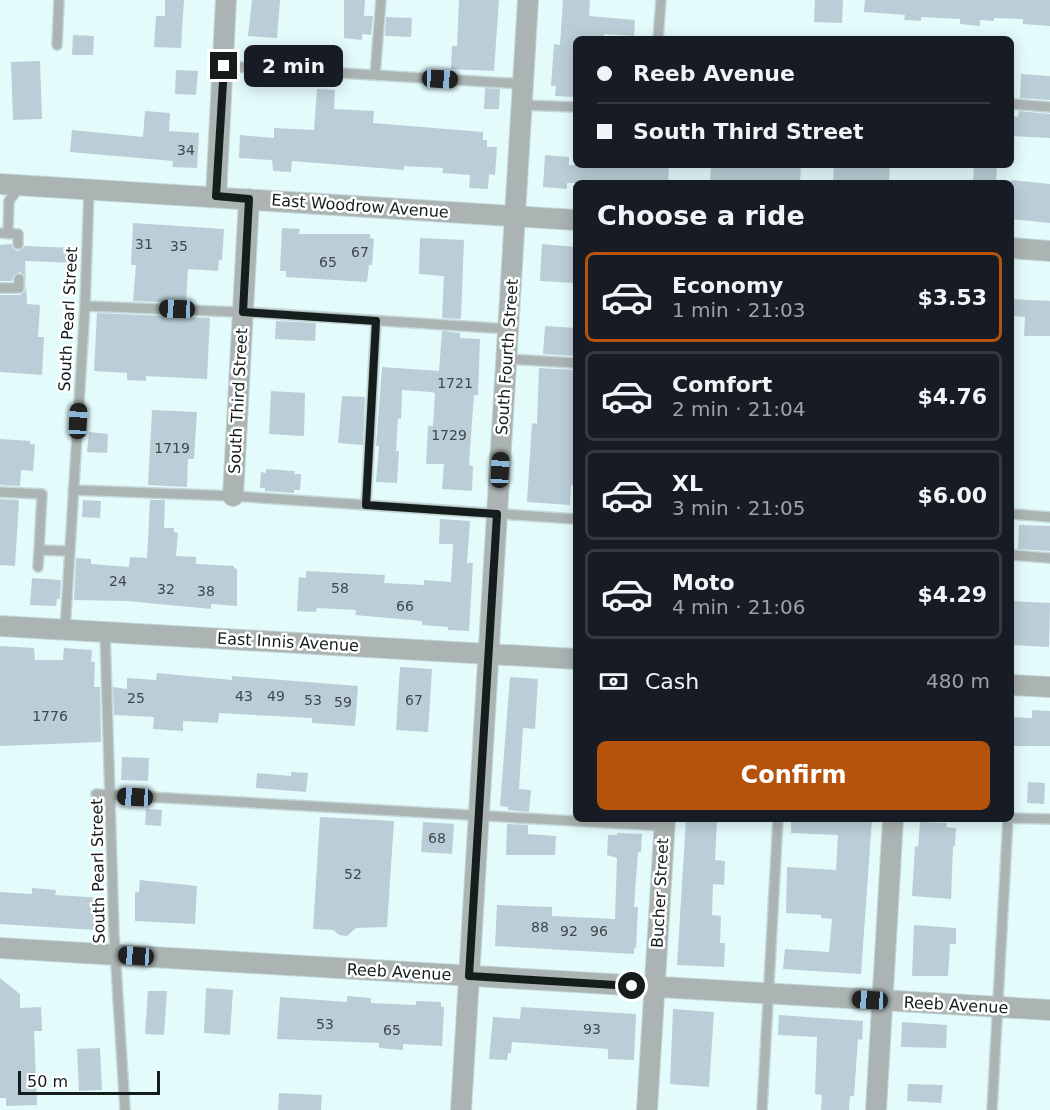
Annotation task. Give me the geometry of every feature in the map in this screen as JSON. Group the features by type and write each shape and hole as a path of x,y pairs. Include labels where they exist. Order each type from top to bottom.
{"street":[{"path":"216,196 224,66 225,0"},
{"name":"South Fourth Street","path":"460,1110 528,0"},
{"name":"East Woodrow Avenue","path":"0,184 573,220"},
{"name":"South Third Street","path":"233,496 249,199"},
{"path":"1014,248 1050,251"},
{"name":"East Innis Avenue","path":"0,626 573,659"},
{"path":"1014,685 1050,687"},
{"path":"876,1110 893,822"},
{"name":"Bucher Street","path":"647,1110 664,823"},
{"name":"Reeb Avenue","path":"0,948 1050,1010"}],"lane":[{"path":"57,45 59,0"},
{"path":"375,75 381,0"},
{"path":"658,36 661,0"},
{"path":"224,66 524,84"},
{"path":"1014,104 1050,107"},
{"path":"522,105 573,107"},
{"path":"18,244 18,234 4,233 9,201 21,185"},
{"name":"South Pearl Street","path":"65,630 89,190"},
{"path":"0,288 19,288 19,279"},
{"path":"84,306 243,312 508,329"},
{"path":"366,505 376,321"},
{"path":"507,359 573,363"},
{"path":"73,490 233,496 573,519"},
{"path":"0,492 42,494 38,567"},
{"path":"1014,514 1050,517"},
{"path":"39,550 70,551"},
{"path":"1014,555 1050,558"},
{"name":"South Pearl Street","path":"105,632 112,795 115,955 125,1110"},
{"path":"96,794 573,820"},
{"path":"1014,818 1050,819"},
{"path":"637,822 664,823"},
{"path":"762,1110 778,822"},
{"path":"992,1110 1009,822"}],"building":[{"path":"165,0 184,0 181,48 154,47 156,16 165,16"},
{"path":"252,0 280,0 277,38 248,36"},
{"path":"344,0 365,0 364,16 373,16 371,35 362,34 362,40 344,38"},
{"path":"459,0 499,0 494,71 451,69 452,46 457,46"},
{"path":"563,0 590,0 589,16 635,20 634,36 604,34 604,36 573,36 573,97 555,96 556,86 551,86 554,44 560,45"},
{"path":"815,0 843,0 842,23 814,22"},
{"path":"865,0 1050,0 1050,26 1023,24 1023,19 980,20 980,26 960,24 960,19 921,17 921,21 904,20 905,15 864,12"},
{"path":"386,17 412,18 411,37 385,36"},
{"path":"73,35 94,36 93,55 72,55"},
{"path":"40,61 42,119 13,120 11,62"},
{"path":"176,70 198,71 196,95 175,94"},
{"path":"1021,74 1050,76 1050,100 1020,98"},
{"path":"485,88 500,89 499,109 484,109"},
{"path":"317,89 335,90 334,109 374,111 373,123 483,132 483,140 487,140 487,147 497,147 495,175 489,174 488,189 469,188 470,175 442,173 443,168 404,166 404,170 292,161 291,172 273,171 272,160 239,158 240,135 274,138 274,128 314,130"},
{"path":"145,111 170,113 169,131 199,133 197,168 172,167 173,161 70,152 72,130 143,137"},
{"path":"1019,111 1050,114 1050,138 1014,136 1014,116 1018,117"},
{"path":"545,155 569,157 569,165 573,165 573,168 669,168 668,180 573,180 573,183 567,183 567,189 543,187"},
{"path":"711,168 801,168 800,180 710,180"},
{"path":"834,168 890,168 889,180 833,180"},
{"path":"974,168 997,168 996,180 973,180"},
{"path":"1014,180 1050,184 1050,223 1014,219"},
{"path":"133,223 224,229 222,260 219,260 218,271 188,269 186,303 133,301 136,265 131,265"},
{"path":"282,228 300,229 299,234 370,234 370,238 374,239 372,265 369,265 367,282 286,277 286,271 280,271"},
{"path":"420,238 464,240 461,319 442,318 444,276 419,274"},
{"path":"11,244 17,251 25,245 76,248 76,263 25,261 27,304 40,305 38,337 44,337 42,375 0,372 0,295 20,295 26,288 25,276 20,272 14,275 12,281 0,281 0,245"},
{"path":"542,244 573,247 573,283 540,281"},
{"path":"1014,299 1050,301 1050,336 1024,336 1025,317 1014,316"},
{"path":"97,313 210,318 207,379 146,376 146,381 127,380 127,373 94,371"},
{"path":"276,321 316,323 315,341 275,339"},
{"path":"545,326 573,328 573,356 543,354"},
{"path":"442,331 460,333 460,338 480,339 478,395 474,395 469,465 473,466 472,491 442,489 444,464 426,464 428,426 433,426 435,393 431,392 402,390 401,419 398,418 396,451 399,451 397,483 376,482 379,446 376,446 382,367 439,371"},
{"path":"539,368 573,370 573,485 571,485 570,505 527,502 532,423 537,424"},
{"path":"271,391 305,393 304,436 269,434"},
{"path":"342,396 365,397 363,445 338,443"},
{"path":"152,410 197,412 194,459 188,459 187,487 148,485"},
{"path":"89,432 108,434 107,453 87,452"},
{"path":"0,439 30,441 30,444 35,444 33,471 21,470 20,486 0,485"},
{"path":"266,469 295,471 294,474 301,474 300,490 294,490 294,493 265,491 265,488 260,488 261,472 266,473"},
{"path":"0,499 19,500 15,566 0,565"},
{"path":"83,500 101,501 100,518 82,517"},
{"path":"150,500 165,500 164,528 174,528 174,532 178,533 176,556 196,557 196,564 234,566 237,569 237,606 211,604 211,609 127,601 74,600 76,558 91,559 91,564 129,567 130,557 147,558"},
{"path":"440,519 470,521 467,563 473,563 469,631 422,625 422,621 355,615 356,610 317,608 316,612 297,611 299,577 306,578 306,571 385,575 384,583 424,585 424,580 451,582 453,544 439,544"},
{"path":"1019,525 1050,526 1050,551 1018,549"},
{"path":"32,578 61,580 60,599 57,599 56,606 30,605"},
{"path":"1014,601 1050,603 1049,647 1014,645"},
{"path":"0,646 34,648 35,660 63,660 64,648 92,650 91,662 95,662 94,687 100,687 101,742 0,746"},
{"path":"400,667 432,669 428,732 396,730"},
{"path":"157,673 232,680 232,676 358,686 355,726 312,723 312,718 219,713 218,723 183,721 183,731 153,729 154,717 114,715 113,687 127,689 127,678 156,680"},
{"path":"510,677 538,679 535,729 523,728 519,789 531,790 529,812 508,810 508,807 500,806"},
{"path":"1032,710 1050,711 1050,746 1014,746 1014,717 1032,718"},
{"path":"122,757 149,758 148,781 121,780"},
{"path":"291,772 308,773 306,792 256,788 257,773 291,776"},
{"path":"1028,782 1045,783 1044,804 1027,803"},
{"path":"146,809 162,810 161,826 145,825"},
{"path":"320,817 394,821 387,927 356,928 347,936 339,935 333,930 313,929"},
{"path":"423,822 454,824 452,854 421,852"},
{"path":"686,822 717,822 715,860 725,861 724,885 713,884 712,915 721,916 720,943 725,943 724,967 677,965"},
{"path":"791,822 872,822 861,974 783,969 785,949 829,952 832,919 821,918 821,915 786,913 787,867 836,870 838,835 791,833"},
{"path":"920,822 947,823 946,827 956,828 951,899 912,896 915,846 918,847"},
{"path":"507,824 528,825 528,834 556,836 555,855 506,855"},
{"path":"617,833 642,834 641,852 638,852 634,907 638,907 634,954 495,946 497,905 552,907 552,916 615,919 617,858 607,855 608,835 617,835"},
{"path":"140,880 197,886 195,924 135,921 135,892 139,892"},
{"path":"32,888 56,890 55,895 104,898 103,923 95,923 95,930 0,924 0,892 32,894"},
{"path":"914,925 956,928 956,944 950,944 948,976 912,976"},
{"path":"0,978 20,994 20,1008 41,1007 42,1031 34,1031 37,1105 6,1106 6,1098 0,1098"},
{"path":"206,988 233,990 230,1035 204,1033"},
{"path":"148,991 167,991 164,1035 145,1034"},
{"path":"347,996 371,998 371,1003 416,1005 416,1001 441,1002 441,1007 444,1007 442,1046 403,1044 403,1050 379,1048 379,1043 277,1039 280,997 347,1002"},
{"path":"521,1007 636,1014 634,1060 608,1059 608,1049 512,1042 511,1053 508,1053 507,1060 489,1059 493,1017 520,1019"},
{"path":"673,1009 714,1012 709,1087 670,1084"},
{"path":"779,1015 863,1021 862,1040 858,1039 854,1096 850,1096 849,1110 821,1110 822,1095 815,1094 817,1037 778,1035"},
{"path":"902,1022 947,1025 946,1048 901,1047"},
{"path":"100,1048 102,1090 79,1091 77,1049"},
{"path":"908,1084 943,1085 941,1103 907,1101"},
{"path":"279,1093 322,1095 321,1110 278,1110"}],"route":[{"path":"224,66 216,196 249,199 243,312 376,321 366,505 497,514 469,976 632,986"}]}
